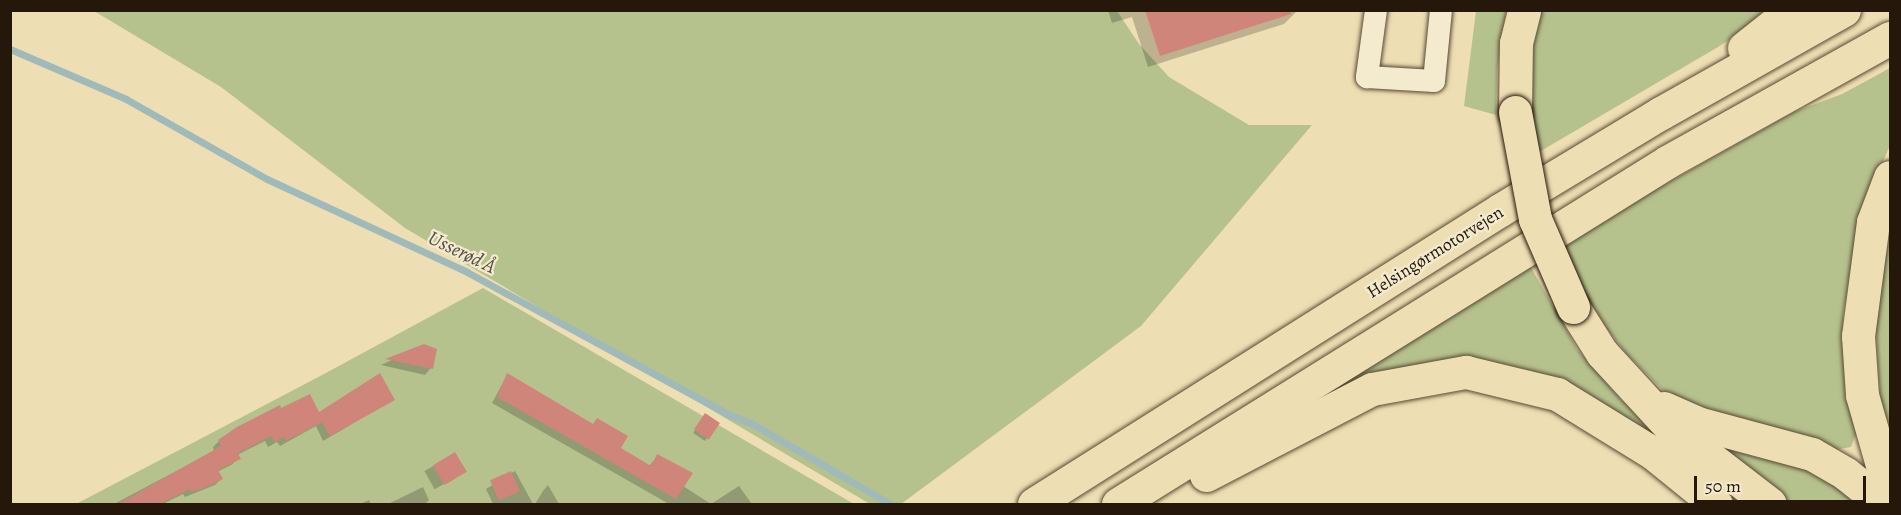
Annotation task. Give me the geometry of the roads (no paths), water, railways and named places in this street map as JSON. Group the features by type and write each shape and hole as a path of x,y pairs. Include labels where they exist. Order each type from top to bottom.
{"highway":[{"path":"1524,10 1516,43 1515,112 1535,219 1573,307 1602,352 1670,427 1770,504"},
{"path":"1661,113 1792,10"},
{"name":"Helsingørmotorvejen","path":"1034,504 1661,113 1844,10"},
{"path":"1118,504 1658,168 1890,38"},
{"path":"1890,177 1874,222 1858,336 1862,395 1890,493"},
{"path":"1158,504 1233,460 1372,389 1456,372 1557,394 1653,453 1716,504"},
{"path":"1632,387 1697,423 1812,454 1846,474 1884,504"}],"street":[{"path":"1376,10 1367,77 1434,81 1440,10"}],"waterway":[{"name":"Usserød Å","path":"10,49 126,99 267,179 467,272 727,414 751,423 890,504"}]}
